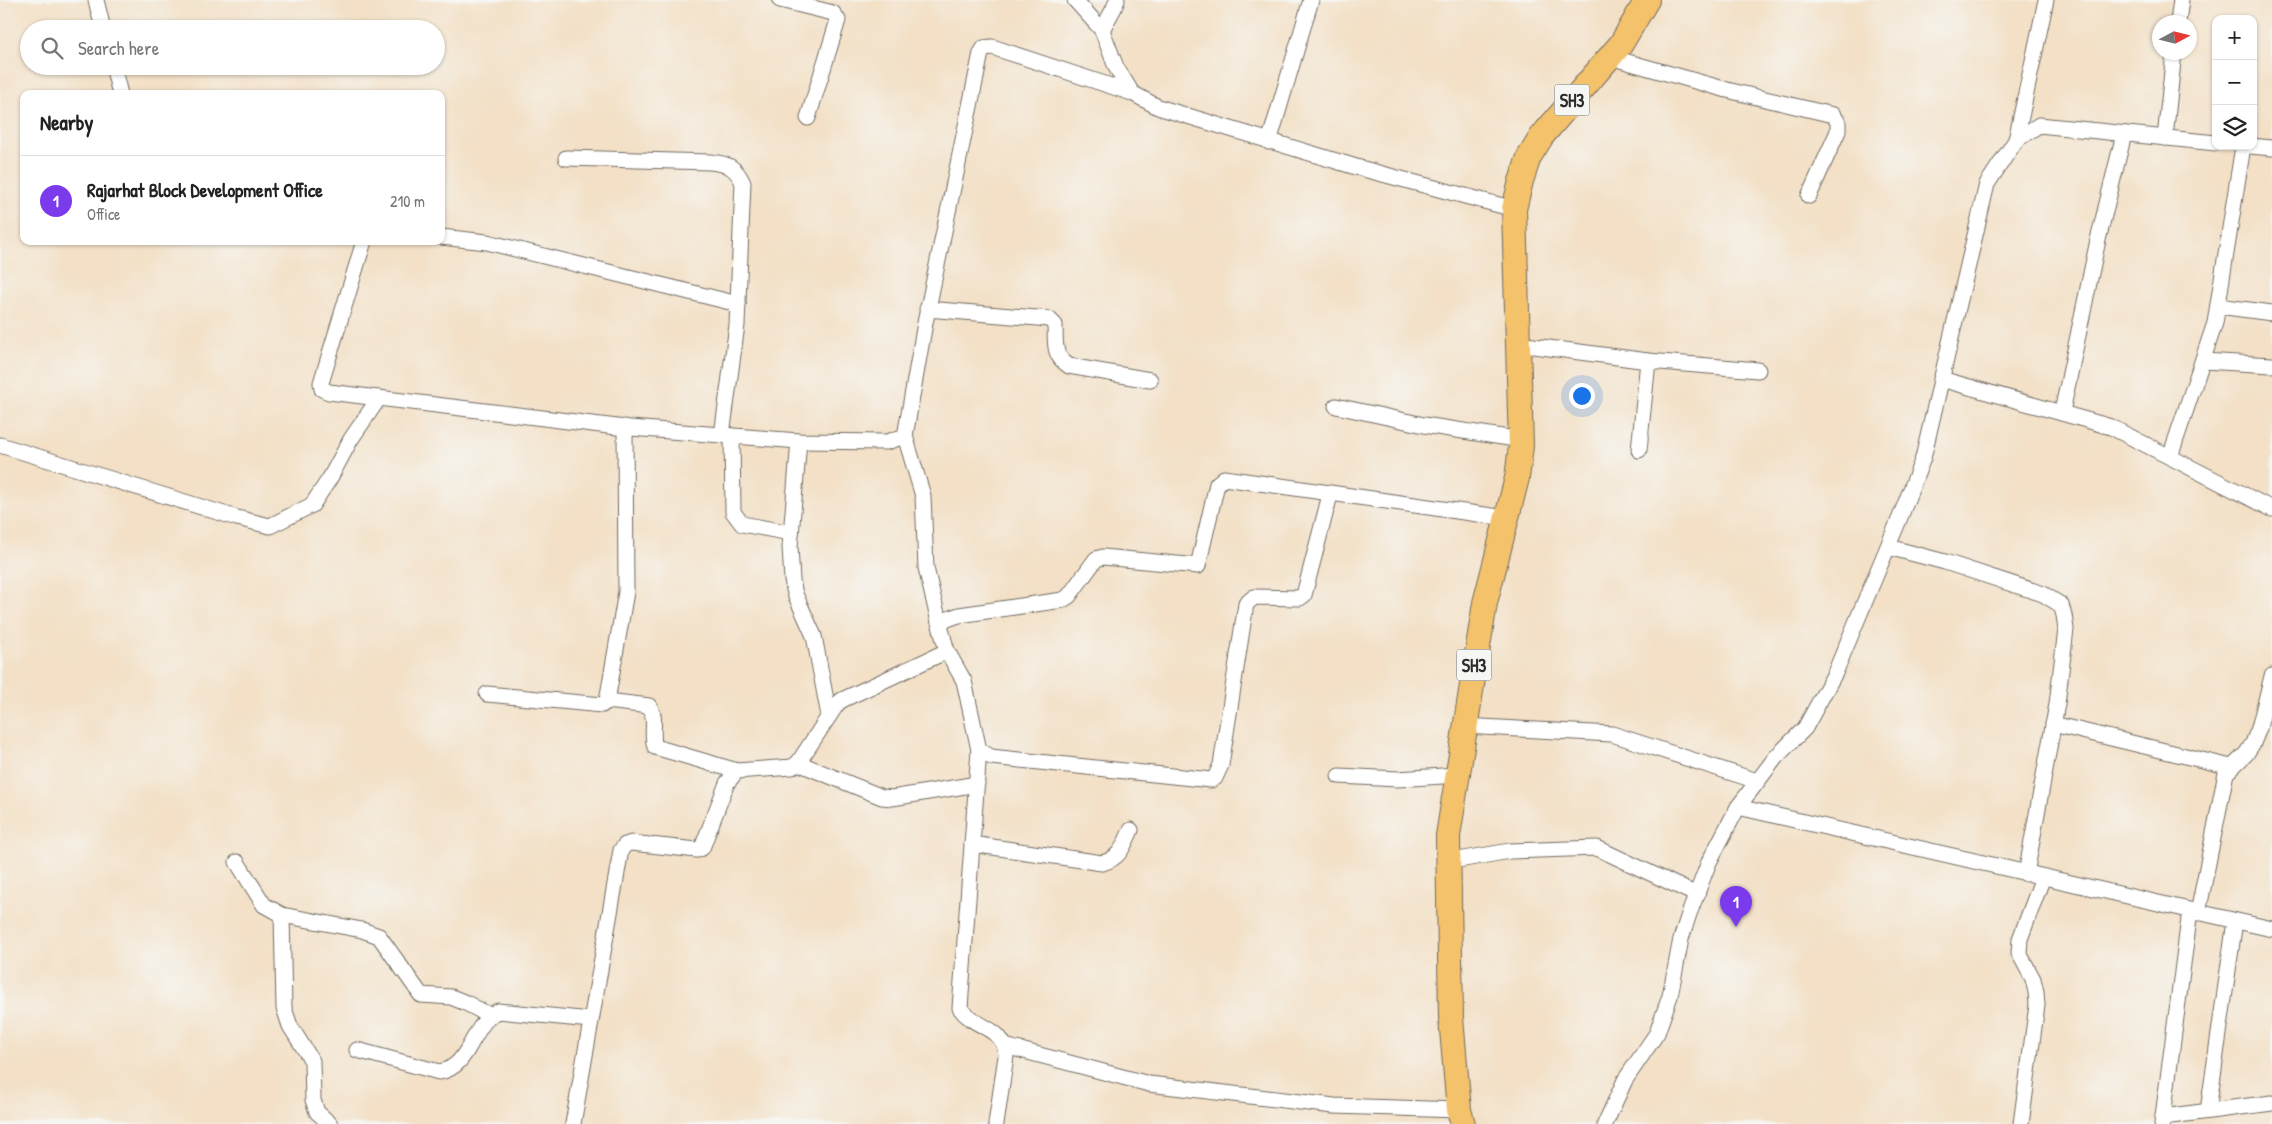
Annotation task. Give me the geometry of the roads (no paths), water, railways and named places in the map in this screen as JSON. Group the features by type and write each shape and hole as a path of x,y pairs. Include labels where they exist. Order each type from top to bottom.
{"main road":[{"name":"SH3","path":"1461,1117 1452,1018 1447,862 1448,836 1485,602 1517,478 1522,440 1514,209 1529,157 1542,136 1610,57 1633,26 1647,0"}],"street":[{"path":"96,0 101,20"},
{"path":"780,0 833,13 838,20 808,118"},
{"path":"1074,0 1102,30 1116,67 1132,93"},
{"path":"1102,30 1117,0"},
{"path":"1269,142 1311,0"},
{"path":"1610,1123 1625,1080 1657,1033 1670,996 1681,939 1709,862 1738,807 1776,757 1805,728 1835,673 1923,458 1987,184 2016,140 2046,0"},
{"path":"2179,15 2180,0"},
{"path":"996,1124 1006,1046 1000,1037 964,1014 960,1008 979,750 964,681 948,651 926,568 923,496 905,436 928,309 981,53 984,48 992,46 1132,93 1158,107 1269,142 1514,209"},
{"path":"1610,57 1727,90 1833,115 1838,122 1838,131 1809,196"},
{"path":"2165,138 2173,60"},
{"path":"115,75 119,90"},
{"path":"2016,140 2039,125 2212,143"},
{"path":"2062,412 2098,240 2124,134"},
{"path":"2257,147 2272,148"},
{"path":"2170,457 2216,323 2242,150"},
{"path":"566,158 710,162 727,164 738,173 743,183 743,191 738,304 727,435 733,512 742,524 792,533"},
{"path":"445,237 487,242 738,304"},
{"path":"363,245 321,383 322,389 329,392 625,427 799,441 887,442 905,436"},
{"path":"2218,306 2272,313"},
{"path":"928,309 1049,318 1055,325 1056,351 1059,360 1068,366 1150,380"},
{"path":"1518,344 1648,362 1758,370"},
{"path":"2203,361 2272,365"},
{"path":"1639,450 1648,362"},
{"path":"1942,379 2111,427 2272,509"},
{"path":"0,445 237,518 270,526 312,505 330,478 351,439 379,398"},
{"path":"1336,406 1424,426 1522,440"},
{"path":"607,701 626,592 625,427"},
{"path":"799,441 792,533 792,580 795,594 814,636 829,716"},
{"path":"939,622 959,615 1063,600 1069,596 1096,559 1103,557 1198,566 1217,484 1224,478 1330,495 1506,518"},
{"path":"979,750 992,757 1211,780 1215,778 1221,764 1246,604 1254,597 1300,598 1304,595 1330,495"},
{"path":"1888,547 1945,562 2043,594 2061,605 2066,629 2053,724 2026,874"},
{"path":"487,694 602,704 607,701 648,706 654,716 652,734 655,747 737,771 792,767 798,763 842,700 948,651"},
{"path":"2272,676 2256,736 2246,754 2226,774 2194,912 2162,1121 2208,1111 2272,1103"},
{"path":"2053,724 2231,767"},
{"path":"1464,726 1612,734 1757,781"},
{"path":"798,763 882,797 892,798 977,784"},
{"path":"573,1124 621,850 625,845 631,843 697,850 702,848 727,783 737,771"},
{"path":"1338,776 1398,779 1457,775"},
{"path":"1738,807 2043,878 2272,928"},
{"path":"972,844 1102,863 1111,861 1121,852 1131,830"},
{"path":"1447,862 1510,852 1597,848 1697,895"},
{"path":"236,862 264,905 282,915 362,930 379,936 421,994 451,997 489,1015"},
{"path":"2021,1124 2037,1005 2033,978 2020,953 2020,939 2043,878"},
{"path":"282,915 284,1008 290,1026 312,1060 313,1100 316,1112 330,1124"},
{"path":"2208,1111 2235,921"},
{"path":"357,1050 439,1072 450,1071 459,1062 489,1015 498,1011 591,1020"},
{"path":"1006,1046 1149,1084 1334,1106 1461,1117"}],"place":[{"name":"Rajarhat Block Development Office","path":"1736,927"}]}
